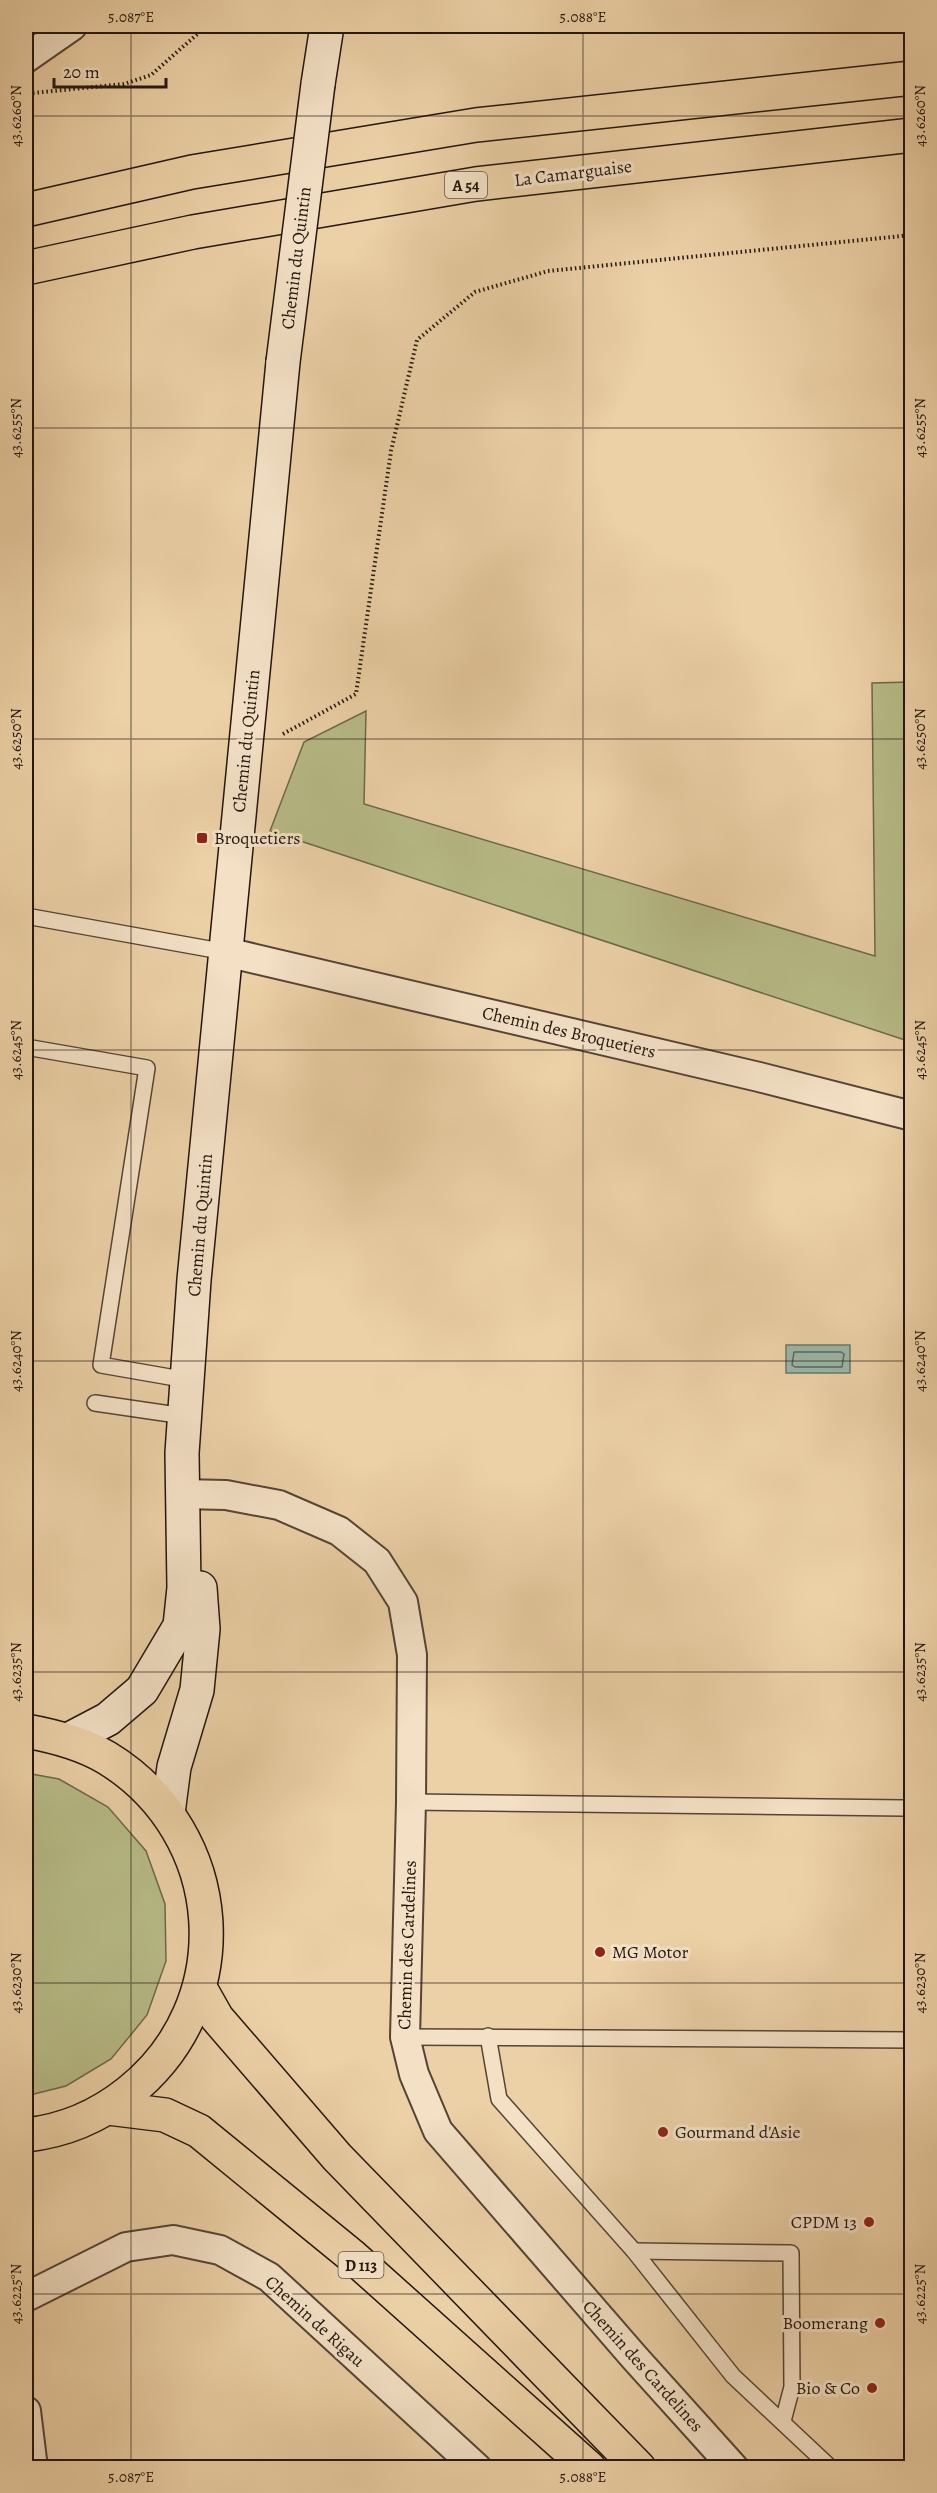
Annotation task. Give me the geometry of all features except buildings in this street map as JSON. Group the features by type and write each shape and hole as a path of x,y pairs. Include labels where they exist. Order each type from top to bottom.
{"main road":[{"path":"26,210 192,172 476,125 912,78"},
{"name":"La Camarguaise","path":"26,268 193,232 476,184 912,135"},
{"path":"26,1731 68,1740 115,1764 140,1782 168,1813 191,1853 204,1897 207,1943 200,1988 180,2036 149,2076 108,2108 70,2126 26,2137"},
{"path":"200,1988 218,2018 337,2157 639,2468"},
{"name":"D 113","path":"108,2108 165,2115 199,2131 352,2256 589,2468"}],"street":[{"path":"26,58 72,26"},
{"name":"Chemin du Quintin","path":"68,1740 108,1719 142,1690 180,1626 184,1588 181,1494 184,1416 195,1268 283,362 327,26"},
{"name":"Chemin des Broquetiers","path":"226,952 759,1077 912,1116"},
{"name":"Chemin du Quintin","path":"168,1813 174,1767 197,1690 203,1629 195,1535 181,1494"},
{"name":"Chemin des Cardelines","path":"181,1494 226,1495 279,1505 339,1531 377,1561 403,1602 412,1655 405,2037 414,2074 438,2131 634,2357 734,2468"},
{"name":"Chemin de Rigau","path":"26,2297 126,2247 173,2240 220,2250 269,2277 477,2468"},
{"path":"26,2411 33,2468"}],"lane":[{"path":"26,916 226,952"},
{"path":"26,1047 147,1068 101,1365 187,1380"},
{"path":"95,1403 184,1416"},
{"path":"411,1802 904,1808"},
{"path":"488,2036 499,2099 634,2251 733,2376 831,2468"},
{"path":"405,2037 912,2040"},
{"path":"634,2251 791,2253 792,2387 783,2421"}],"path":[{"path":"26,96 32,93 124,84 151,75 203,26"},
{"path":"245,754 356,694 392,451 417,340 475,292 548,271 912,235"}],"green space":[{"path":"911,682 911,1042 270,831 304,742 366,711 364,804 875,956 872,683"},
{"path":"26,1773 59,1779 108,1807 146,1851 165,1904 166,1961 147,2015 111,2059 66,2086 26,2096"}],"water":[{"path":"786,1345 850,1345 850,1373 786,1373"}],"place":[{"name":"Broquetiers","path":"202,838"},
{"name":"MG Motor","path":"600,1952"},
{"name":"Gourmand d'Asie","path":"663,2132"},
{"name":"CPDM 13","path":"869,2222"},
{"name":"Boomerang","path":"880,2323"},
{"name":"Bio & Co","path":"872,2388"}]}
